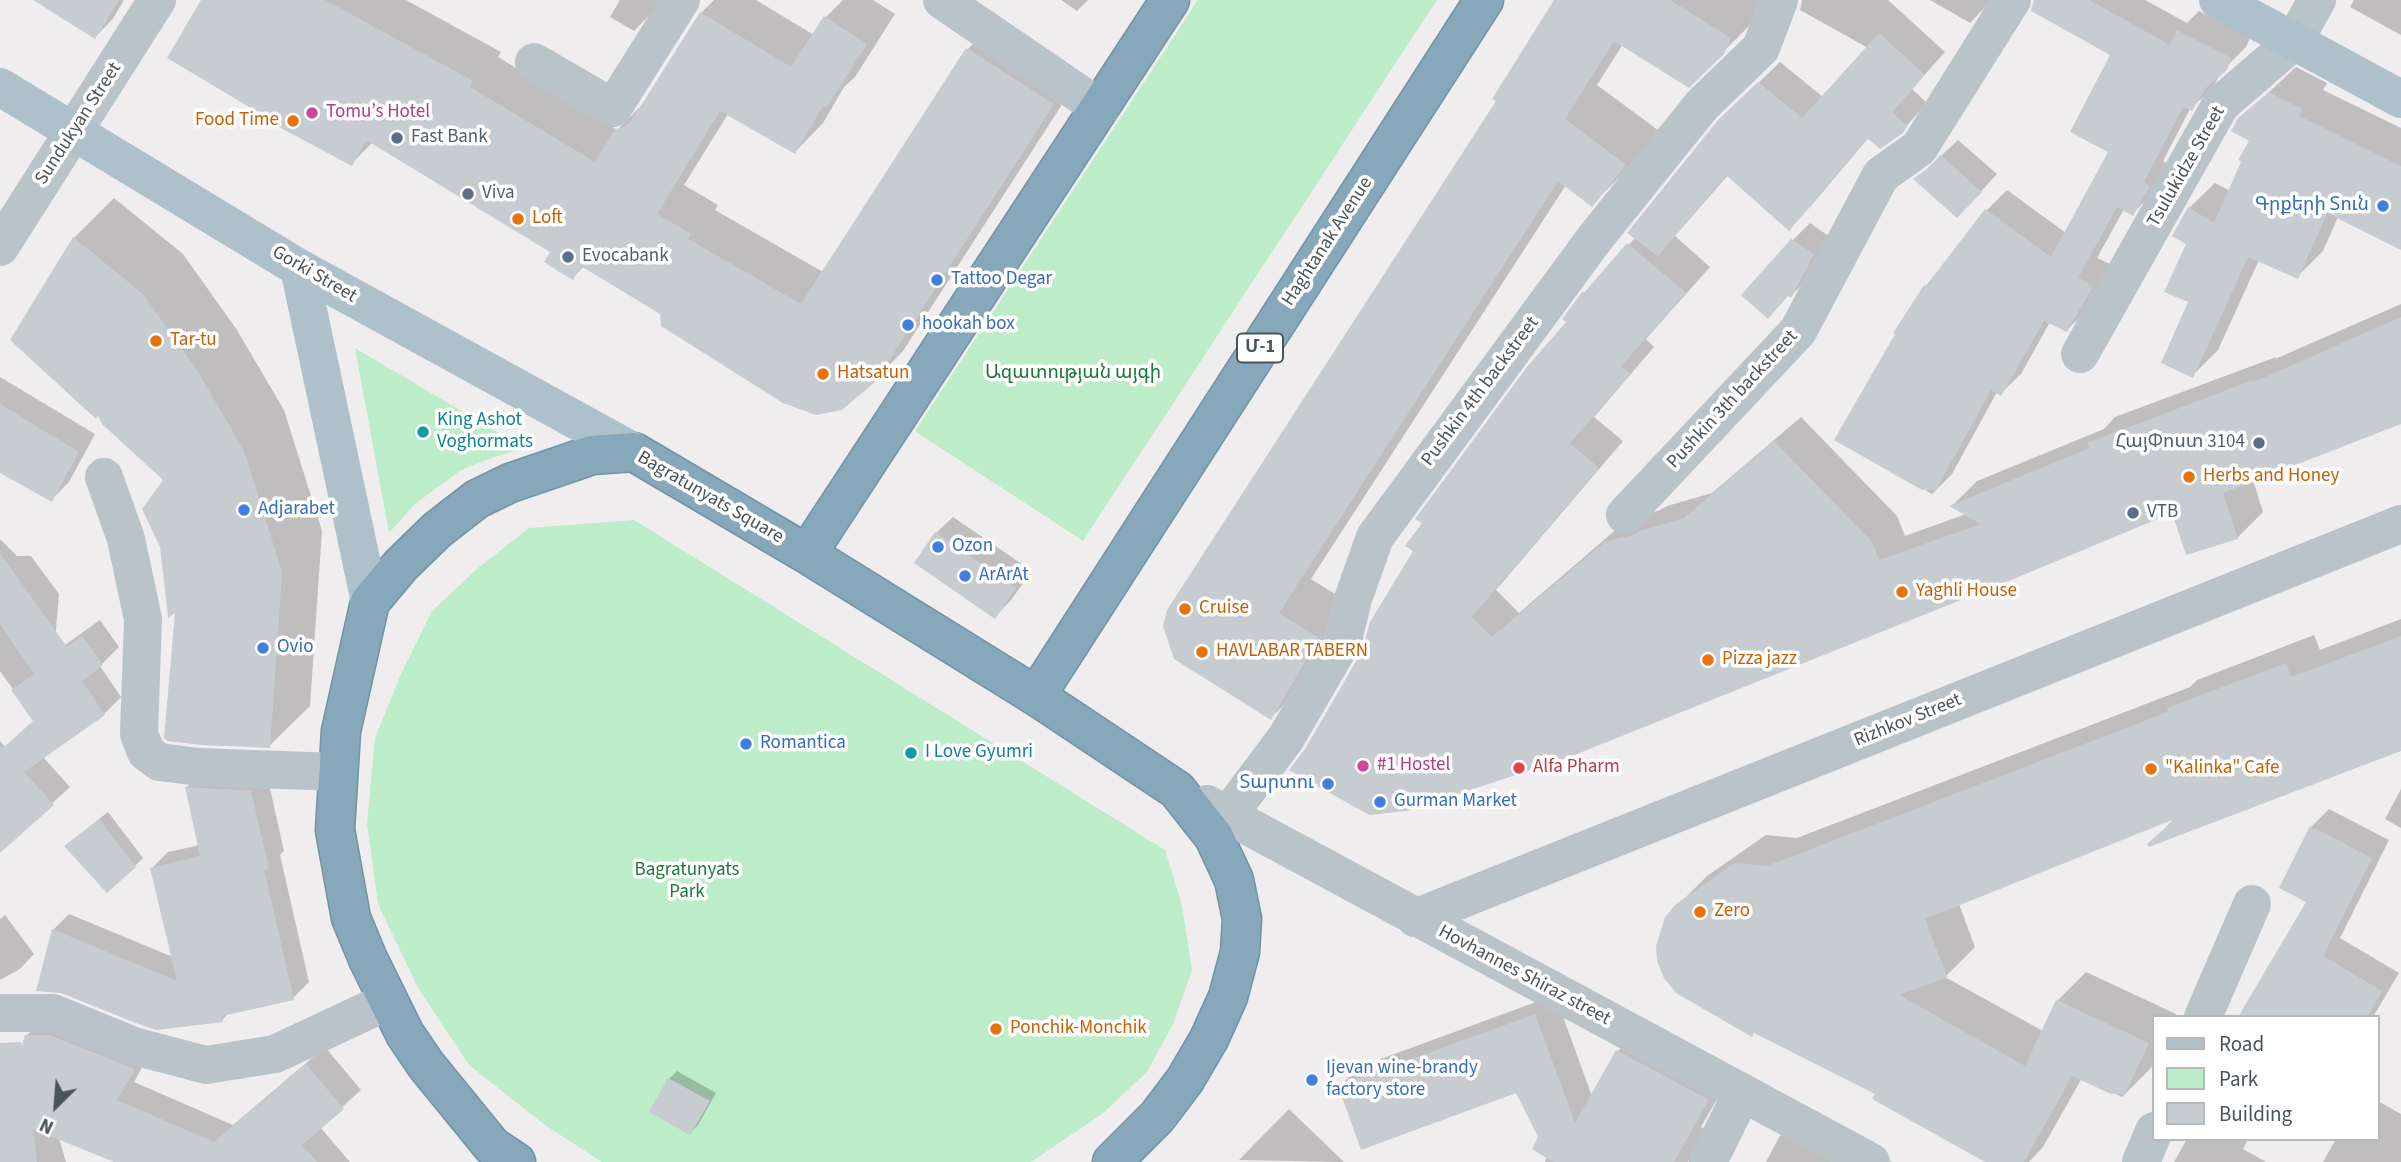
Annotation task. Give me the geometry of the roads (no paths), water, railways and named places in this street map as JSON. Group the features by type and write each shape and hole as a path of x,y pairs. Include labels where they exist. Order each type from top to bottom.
{"highway":[{"path":"807,554 1170,0"},
{"name":"Haghtanak Avenue","path":"1036,696 1484,0"},
{"name":"Bagratunyats Square","path":"501,1157 426,1066 405,1034 351,918 335,830 341,731 370,602 401,565 428,539 477,499 510,483 592,455 634,452 807,554 1036,696 1177,790 1214,837 1234,880 1242,919 1240,952 1228,997 1209,1039 1185,1080 1157,1117 1112,1162"}],"main road":[{"path":"2218,0 2401,99"},
{"name":"Gorki Street","path":"0,87 299,268 634,452"},
{"path":"299,268 370,602"}],"street":[{"name":"Sundukyan Street","path":"0,247 157,0"},
{"path":"534,62 613,108 681,0"},
{"path":"942,0 1100,107"},
{"name":"Pushkin 4th backstreet","path":"1229,814 1286,738 1343,640 1353,599 1375,537 1595,238 1702,105 1761,48 1779,0"},
{"name":"Pushkin 3th backstreet","path":"1625,515 1798,331 1881,175 1919,148 2012,0"},
{"name":"Tsulukidze Street","path":"2080,354 2221,104 2294,41 2317,0"},
{"path":"104,477 126,539 143,619 139,734 146,752 159,762 337,772"},
{"name":"Rizhkov Street","path":"1415,918 2401,524"},
{"name":"Hovhannes Shiraz street","path":"1177,790 1229,814 1415,918 1871,1162"},
{"path":"2204,1015 2252,904"},
{"path":"0,1013 53,1013 134,1046 206,1065 275,1054 388,1001"},
{"path":"1716,1154 1742,1093"},
{"path":"2141,1162 2152,1136"}],"place":[{"name":"Tomu’s Hotel","path":"312,113"},
{"name":"Food Time","path":"293,121"},
{"name":"Fast Bank","path":"397,138"},
{"name":"Viva","path":"468,194"},
{"name":"Գրքերի Տուն","path":"2383,206"},
{"name":"Loft","path":"518,219"},
{"name":"Evocabank","path":"568,257"},
{"name":"Tattoo Degar","path":"937,280"},
{"name":"hookah box","path":"908,325"},
{"name":"Tar-tu","path":"156,341"},
{"name":"Hatsatun","path":"823,374"},
{"name":"King Ashot Voghormats","path":"423,432"},
{"name":"ՀայՓոստ 3104","path":"2259,443"},
{"name":"Herbs and Honey","path":"2189,477"},
{"name":"Adjarabet","path":"244,510"},
{"name":"VTB","path":"2133,513"},
{"name":"Ozon","path":"938,547"},
{"name":"ArArAt","path":"965,576"},
{"name":"Yaghli House","path":"1902,592"},
{"name":"Cruise","path":"1185,609"},
{"name":"Ovio","path":"263,648"},
{"name":"HAVLABAR TABERN","path":"1202,652"},
{"name":"Pizza jazz","path":"1708,660"},
{"name":"Romantica","path":"746,744"},
{"name":"I Love Gyumri","path":"911,753"},
{"name":"#1 Hostel","path":"1363,766"},
{"name":"Alfa Pharm","path":"1519,768"},
{"name":"\"Kalinka\" Cafe","path":"2151,769"},
{"name":"Տարտու","path":"1328,784"},
{"name":"Gurman Market","path":"1380,802"},
{"name":"Zero","path":"1700,912"},
{"name":"Ponchik-Monchik","path":"996,1029"},
{"name":"Ijevan wine-brandy factory store","path":"1312,1080"}],"park label":[{"name":"Ազատության այգի","path":"1073,374"},
{"name":"Bagratunyats Park","path":"687,882"}]}
